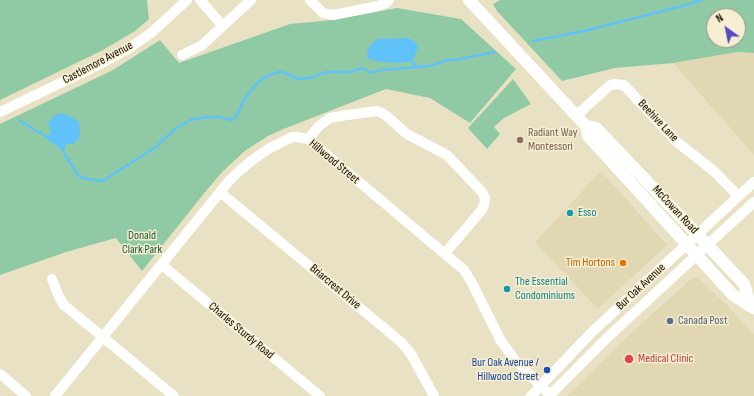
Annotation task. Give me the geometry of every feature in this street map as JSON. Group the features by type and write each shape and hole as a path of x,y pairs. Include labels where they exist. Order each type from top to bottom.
{"main road":[{"name":"McCowan Road","path":"469,0 576,116 586,126 596,128 698,234 744,284 752,307"},
{"name":"McCowan Road","path":"586,126 588,136 733,295 752,307"}],"street":[{"name":"Castlemore Avenue","path":"0,112 128,49 151,33 187,0"},
{"path":"200,0 223,26"},
{"path":"182,55 201,46 251,0"},
{"path":"310,0 323,13 333,16 378,6 389,0"},
{"name":"Beehive Lane","path":"576,116 609,86 614,84 624,85 677,142 715,172 738,196"},
{"path":"308,140 319,126 330,118 377,111 384,114 407,134 447,154 478,187 485,198 484,205 481,210 445,253"},
{"name":"Hillwood Street","path":"55,396 239,170 270,148 292,137 302,137 308,140 464,270 496,333 508,352 550,396"},
{"name":"Bur Oak Avenue","path":"531,396 592,332 754,182"},
{"name":"Briarcrest Drive","path":"220,192 401,342 411,354 434,396"},
{"name":"Bur Oak Avenue","path":"550,396 603,342 754,202"},
{"name":"Charles Sturdy Road","path":"162,265 320,396"},
{"path":"52,279 59,298 64,305 174,396"},
{"path":"0,374 26,396"}],"shaded area":[{"path":"737,52 754,53 754,155 673,63"},
{"path":"601,171 667,245 598,309 535,242"},
{"path":"697,277 727,305 754,335 754,396 567,396 631,333 691,279"}],"green space":[{"path":"0,0 147,0 149,19 135,31 103,50 0,100"},
{"path":"500,0 754,0 754,53 737,52 673,63 615,68 562,81 497,11 493,4"},
{"name":"Donald Clark Park","path":"397,8 461,19 516,69 470,123 430,98 386,89 281,130 268,136 246,150 222,172 142,271 116,238 66,252 0,275 0,124 113,70 160,40 179,63 290,24 332,20"},
{"path":"513,79 531,104 504,118 494,127 500,134 487,149 468,128"}],"water":[{"path":"407,38 413,40 418,47 413,60 411,61 402,63 380,62 367,58 367,53 370,46 377,39"},
{"path":"62,113 77,120 79,123 80,133 79,139 73,144 66,144 64,153 48,140 47,137 51,132 48,123 55,115"}],"waterway":[{"path":"533,41 584,31 702,0"},
{"path":"64,153 79,176 87,179 103,181 157,146 175,129 190,120 207,117 220,117 230,120 233,119 236,117 244,100 255,85 263,78 278,72 283,72 298,79 309,78 327,72 351,72 363,68 372,73 381,70 429,66 448,60 456,60 494,52"},
{"path":"411,61 417,66"},
{"path":"20,121 47,137"}],"place":[{"name":"Radiant Way Montessori","path":"520,140"},
{"name":"Esso","path":"570,213"},
{"name":"Tim Hortons","path":"623,263"},
{"name":"The Essential Condominiums","path":"507,289"},
{"name":"Canada Post","path":"670,321"},
{"name":"Medical Clinic","path":"629,359"},
{"name":"Bur Oak Avenue / Hillwood Street","path":"547,370"}]}
